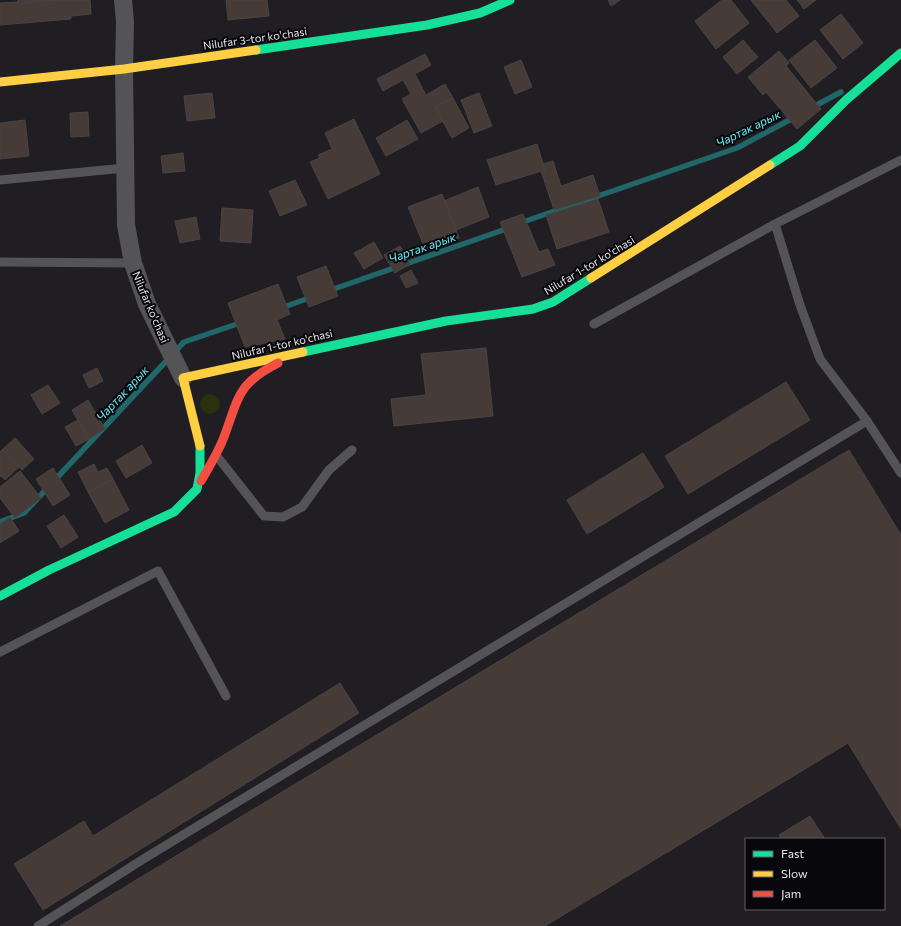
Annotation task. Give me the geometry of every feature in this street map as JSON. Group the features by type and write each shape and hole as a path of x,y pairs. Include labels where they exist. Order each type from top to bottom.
{"street":[{"name":"Nilufar ko'chasi","path":"123,0 125,21 124,69 126,225 132,263 147,304 183,378 201,450 200,473 196,489"},
{"name":"Nilufar 3-tor ko'chasi","path":"0,82 124,69 427,25 480,13 510,0"},
{"name":"Nilufar 1-tor ko'chasi","path":"183,378 446,321 533,309 553,302 800,146 846,100 901,53"},
{"name":"Nilufar ko'chasi","path":"0,596 49,570 132,533 174,512 196,489 216,455 234,406 244,387 263,370 304,351"}],"lane":[{"path":"594,324 775,224 901,160"},
{"path":"0,180 125,168"},
{"path":"775,224 800,305 820,359 867,421 901,473"},
{"path":"0,262 132,263"},
{"path":"38,926 145,858 867,421"},
{"path":"216,455 264,516 283,517 302,507 329,470 352,450"},
{"path":"0,652 158,570 226,696"}],"green space":[{"path":"210,394 217,397 220,404 217,411 210,414 203,411 200,404 203,397"}],"building":[{"path":"18,0 55,0 18,4"},
{"path":"55,0 90,0 91,14 71,16 71,19 0,25 0,3 18,2 18,4"},
{"path":"226,0 267,0 269,16 228,20"},
{"path":"608,0 620,0 611,6"},
{"path":"722,0 731,0 749,23 716,49 695,21"},
{"path":"751,0 786,0 799,16 777,33"},
{"path":"797,0 816,0 804,9"},
{"path":"841,14 863,43 843,59 820,30"},
{"path":"743,40 758,57 737,74 723,57"},
{"path":"815,40 837,68 811,88 789,60"},
{"path":"779,51 789,63 786,66 821,109 797,129 766,92 763,95 748,77"},
{"path":"425,54 431,65 415,74 426,95 445,84 453,98 435,107 443,121 421,133 402,99 411,94 403,80 383,91 377,79"},
{"path":"521,60 532,87 515,94 504,67"},
{"path":"212,93 215,118 187,121 184,96"},
{"path":"479,93 492,126 474,133 461,100"},
{"path":"453,98 469,128 452,138 435,107"},
{"path":"88,112 89,136 71,137 70,113"},
{"path":"354,119 380,174 328,199 310,162 320,158 318,155 332,149 325,133"},
{"path":"25,120 29,156 0,159 0,123"},
{"path":"407,120 418,139 386,156 376,138"},
{"path":"537,144 545,170 496,185 487,160"},
{"path":"183,153 185,171 163,173 161,156"},
{"path":"553,161 561,186 593,175 600,196 554,210 541,171 545,170 543,164"},
{"path":"295,180 307,205 280,216 269,191"},
{"path":"478,187 489,217 456,230 444,201"},
{"path":"442,194 459,238 426,251 408,207"},
{"path":"598,199 609,232 557,249 546,215"},
{"path":"222,208 253,210 251,243 220,241"},
{"path":"523,214 539,252 548,249 555,265 522,277 500,222"},
{"path":"196,217 200,239 180,243 175,221"},
{"path":"374,242 383,258 364,269 354,253"},
{"path":"400,246 410,264 395,273 384,255"},
{"path":"326,266 338,296 309,307 297,277"},
{"path":"411,270 418,283 406,288 400,276"},
{"path":"278,284 290,314 277,320 285,339 245,347 228,303"},
{"path":"486,348 493,416 394,426 391,399 426,395 421,354"},
{"path":"97,368 103,381 89,388 83,375"},
{"path":"786,382 810,420 688,494 665,456"},
{"path":"48,385 60,403 42,414 31,395"},
{"path":"88,400 105,429 89,439 72,410"},
{"path":"78,420 89,439 76,446 65,427"},
{"path":"15,438 34,459 22,470 3,449"},
{"path":"142,445 152,463 126,478 116,461"},
{"path":"3,449 19,467 5,480 1,476 0,477 0,452"},
{"path":"849,450 901,535 901,829 848,743 545,926 60,926"},
{"path":"643,453 664,487 587,534 567,500"},
{"path":"94,464 98,472 107,468 113,479 88,492 78,472"},
{"path":"53,468 70,495 53,506 36,479"},
{"path":"20,471 41,498 15,518 0,498 0,487"},
{"path":"113,479 129,510 105,523 88,492"},
{"path":"64,515 78,537 61,548 47,526"},
{"path":"10,517 19,531 0,543 0,524"},
{"path":"340,683 359,713 43,910 14,864 84,821 93,836"},
{"path":"810,816 824,838 781,838 779,835"}],"waterway":[{"name":"Чартак арык","path":"811,108 841,92"},
{"name":"Чартак арык","path":"520,223 737,148 795,117"},
{"name":"Чартак арык","path":"328,291 509,228"},
{"name":"Чартак арык","path":"281,308 312,297"},
{"name":"Чартак арык","path":"0,522 24,513 184,342 243,322"}],"traffic: fast":[{"path":"256,50 427,25 480,13 510,0"},
{"path":"770,165 800,146 846,100 901,53"},
{"path":"303,352 446,321 533,309 553,302 591,278"},
{"path":"0,596 49,570 174,512 197,489 200,473 200,446"}],"traffic: slow":[{"path":"0,82 124,69 256,50"},
{"path":"591,278 770,165"},
{"path":"200,446 183,378 303,352"}],"traffic: jam":[{"path":"201,481 219,449 241,393 254,378 278,363"}]}
